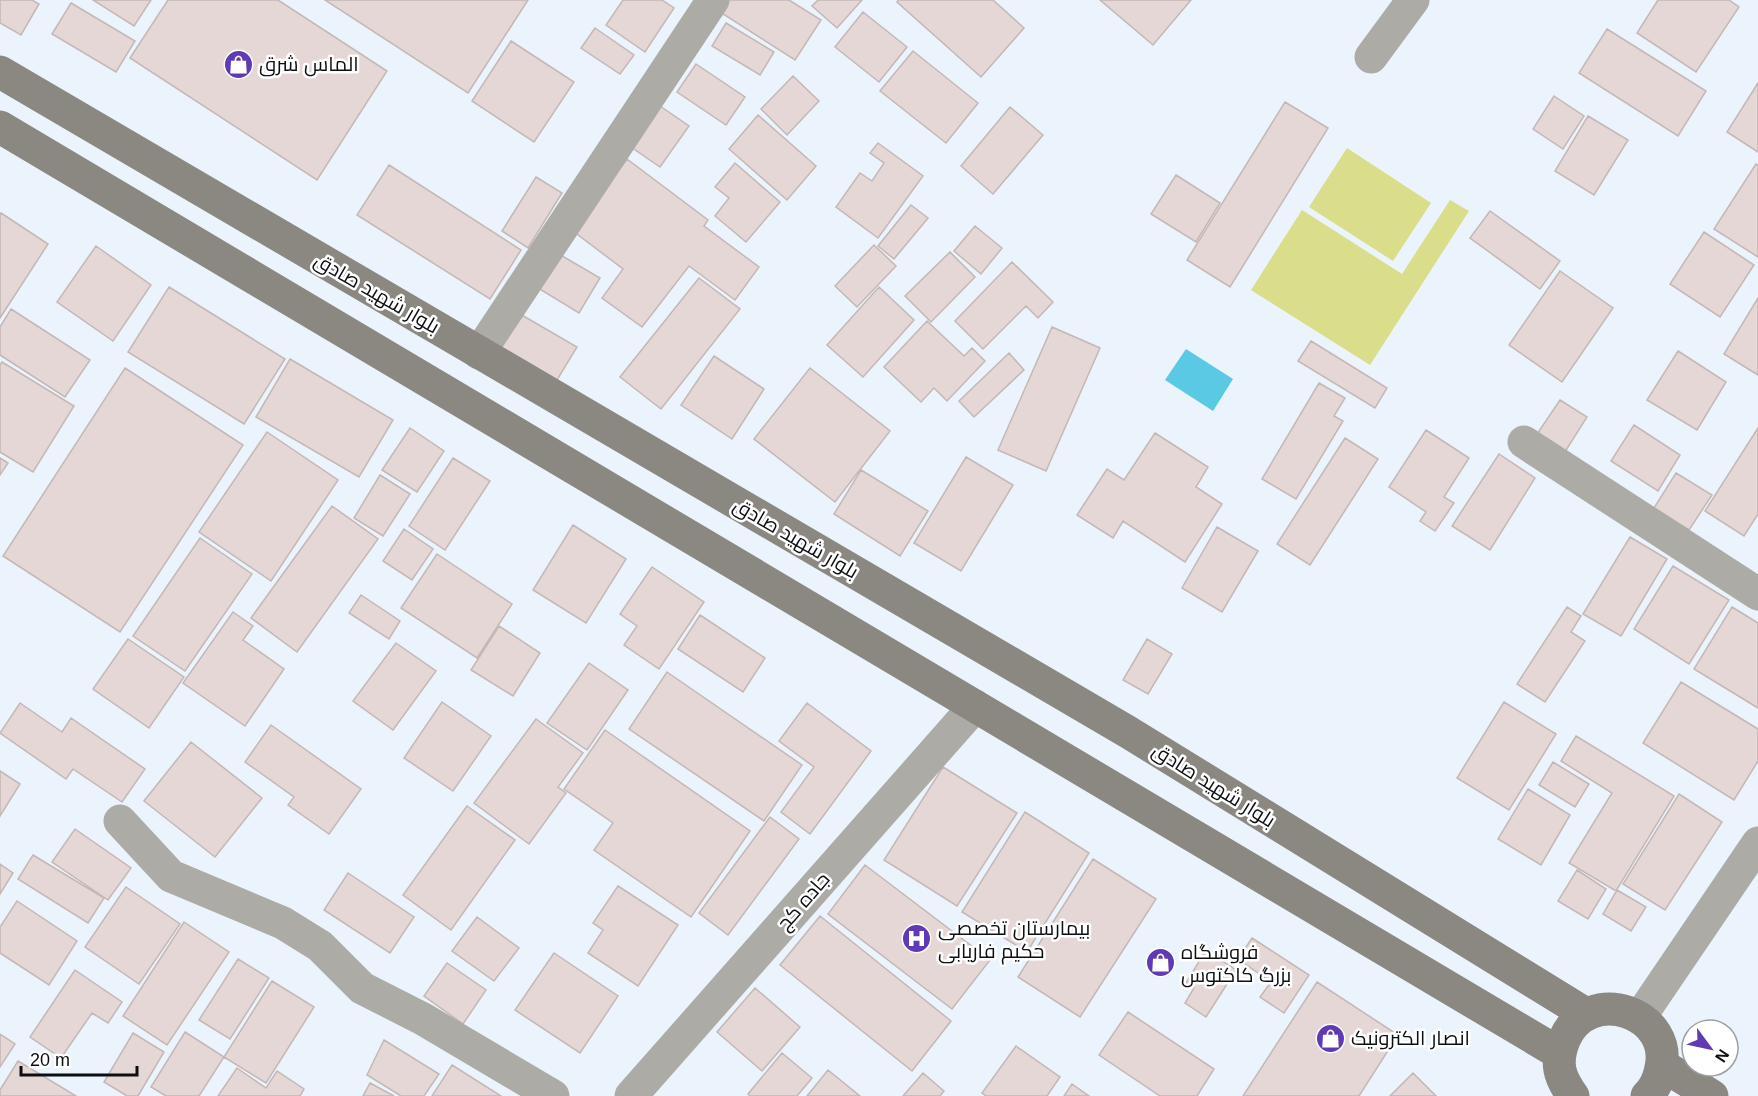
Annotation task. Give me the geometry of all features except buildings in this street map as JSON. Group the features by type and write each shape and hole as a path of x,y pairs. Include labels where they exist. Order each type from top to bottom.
{"main road":[{"name":"بلوار شهید صادق","path":"0,72 1128,732 1586,1014"},
{"path":"0,127 1559,1053"},
{"path":"1573,1096 1564,1083 1560,1069 1559,1053 1568,1031 1586,1014 1614,1008 1640,1017 1657,1038 1662,1052 1662,1065 1658,1080 1647,1096"},
{"path":"1662,1065 1712,1096"}],"street":[{"path":"479,353 712,0"},
{"path":"1371,57 1413,0"},
{"path":"1524,442 1758,594"},
{"name":"جاده کج","path":"631,1096 975,706"},
{"path":"120,821 171,876 283,923 320,946 362,988 423,1018 553,1096"},
{"path":"1640,1017 1758,843"}],"green space":[{"path":"1347,148 1431,203 1393,261 1309,207"},
{"path":"1450,200 1469,211 1370,365 1251,290 1302,210 1402,274"}],"water":[{"path":"1186,349 1233,379 1213,411 1165,380"}],"place":[{"name":"الماس شرق","path":"238,64"},
{"name":"بیمارستان تخصصی حکیم فاریابی","path":"917,939"},
{"name":"فروشگاه بزرگ کاکتوس","path":"1160,963"},
{"name":"انصار الکترونیک","path":"1330,1038"}]}
